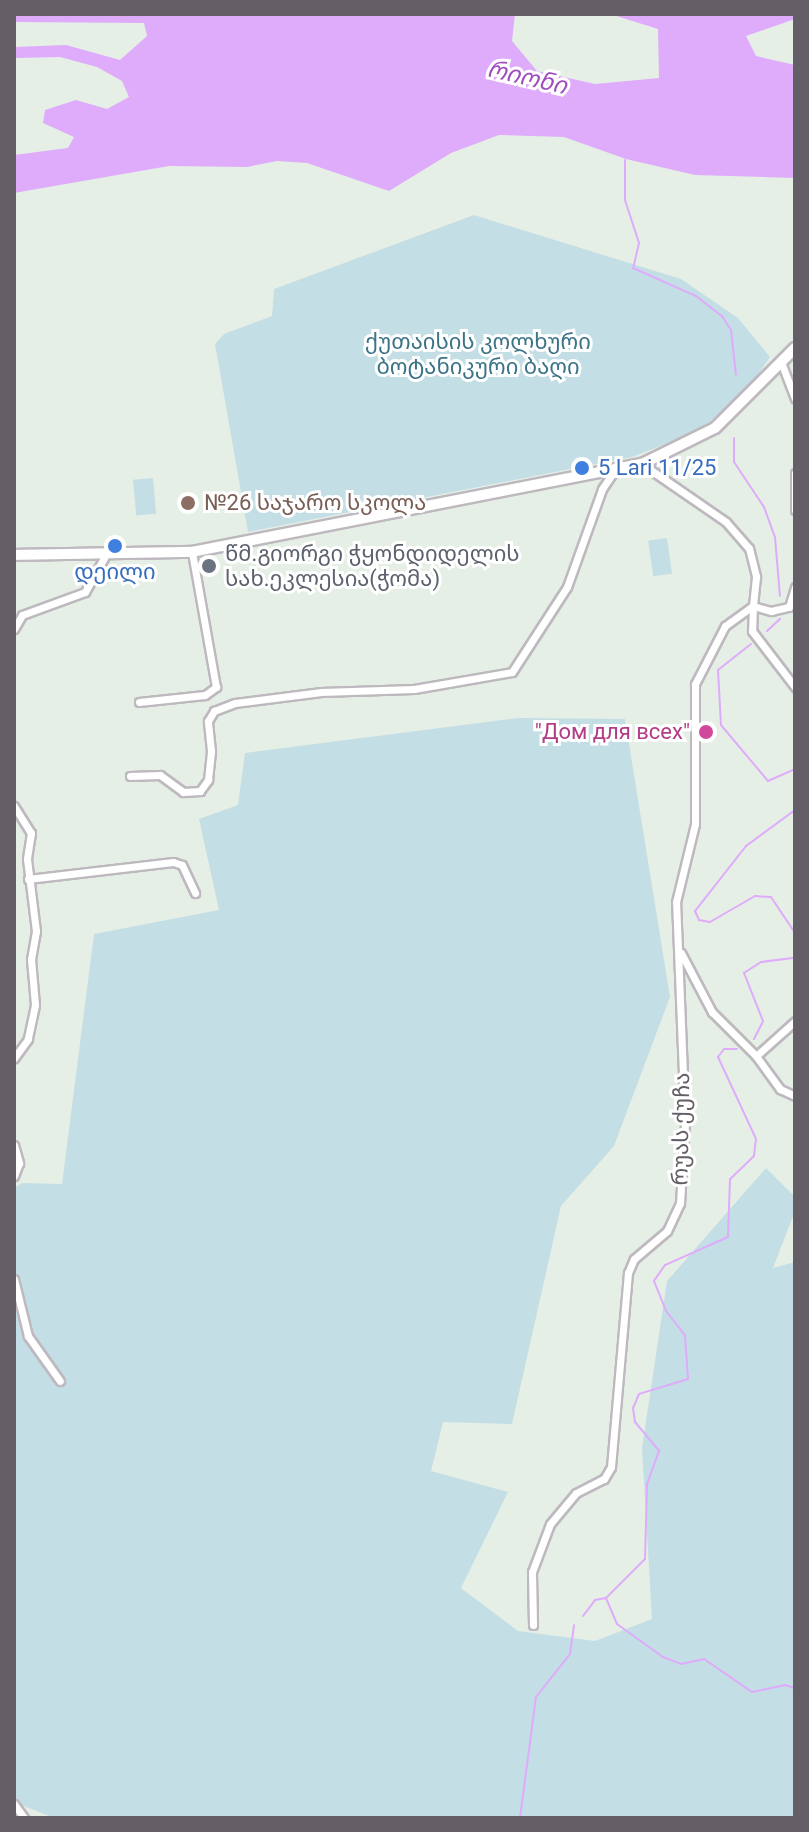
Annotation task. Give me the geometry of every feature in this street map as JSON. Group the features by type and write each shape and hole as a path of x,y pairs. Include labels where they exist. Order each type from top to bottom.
{"main road":[{"path":"14,555 105,556 192,552 642,464 715,428 795,348"}],"street":[{"path":"781,362 795,398"},
{"path":"642,464 726,522 749,548 756,577 752,631 795,687"},
{"path":"130,776 160,775 183,792 200,791 208,780 211,751 208,721 214,711 235,703 321,692 414,689 512,672 567,587 602,489 614,471"},
{"path":"795,473 795,510"},
{"path":"139,702 205,695 216,687 192,552"},
{"path":"14,629 22,615 85,592 105,556"},
{"path":"753,606 771,611 789,607 795,587"},
{"name":"რუას ქუჩა","path":"533,1625 532,1572 550,1524 576,1493 604,1479 611,1467 628,1273 634,1259 667,1231 680,1203 685,1124 676,902 697,797 695,684 725,626 753,606"},
{"path":"14,806 31,833 28,879 36,931 31,959 35,1005 28,1039 14,1058"},
{"path":"28,879 173,862 182,865 195,893"},
{"path":"680,951 695,974 703,1001 756,1056 780,1089 795,1096"},
{"path":"756,1056 795,1021"},
{"path":"14,1145 19,1163 14,1176"},
{"path":"14,1279 28,1336 60,1381"},
{"path":"14,1804 24,1818"}],"green space":[{"name":"ქუთაისის კოლხური ბოტანიკური ბაღი","path":"474,215 681,279 738,318 770,357 750,386 699,431 632,457 248,532 215,344 224,334 272,316 274,289"},
{"path":"153,478 156,514 136,516 133,480"},
{"path":"667,538 672,574 653,576 648,541"},
{"path":"518,718 625,719 670,997 614,1146 561,1206 512,1424 443,1422 431,1471 508,1492 461,1588 518,1631 595,1641 652,1619 642,1448 667,1281 766,1168 795,1197 795,1211 773,1268 795,1262 795,1818 54,1818 14,1802 14,1188 22,1183 62,1184 94,934 219,910 199,819 238,805 245,753"}],"water":[{"name":"რიონი","path":"14,14 515,14 512,41 537,71 595,84 659,78 658,29 610,14 795,14 795,19 746,36 756,56 795,65 795,178 695,175 626,159 564,137 499,135 451,153 389,191 307,163 277,161 247,167 169,166 14,193 14,155 68,148 74,137 43,123 45,110 76,100 107,109 129,97 122,81 97,67 60,57 14,58 14,47 66,45 120,60 147,36 144,23 14,22"}],"waterway":[{"path":"625,160 625,200 639,243 633,268 696,296 722,316 731,330 736,375"},
{"path":"734,438 734,462 764,507 775,537 780,596"},
{"path":"767,631 780,619"},
{"path":"751,644 718,670 721,725 768,781 795,769"},
{"path":"795,810 746,846 695,911 699,920 710,922 755,896 771,897 795,933"},
{"path":"754,1039 763,1021 744,973 761,962 795,958"},
{"path":"737,1049 724,1049 718,1057 756,1139 754,1156 730,1179 728,1237 665,1265 654,1281 666,1311 685,1335 688,1379 639,1394 633,1408 635,1422 659,1451 647,1484 645,1559 606,1598 617,1624 663,1657 681,1664 704,1659 752,1692 785,1685 795,1688"},
{"path":"583,1616 595,1600 606,1598"},
{"path":"520,1818 536,1697 570,1654 574,1625"}],"place":[{"name":"5 Lari 11/25","path":"582,468"},
{"name":"№26 საჯარო სკოლა","path":"188,503"},
{"name":"დეილი","path":"115,546"},
{"name":"წმ.გიორგი ჭყონდიდელის სახ.ეკლესია(ჭომა)","path":"209,566"},
{"name":"\"Дом для всех\"","path":"706,732"}]}
